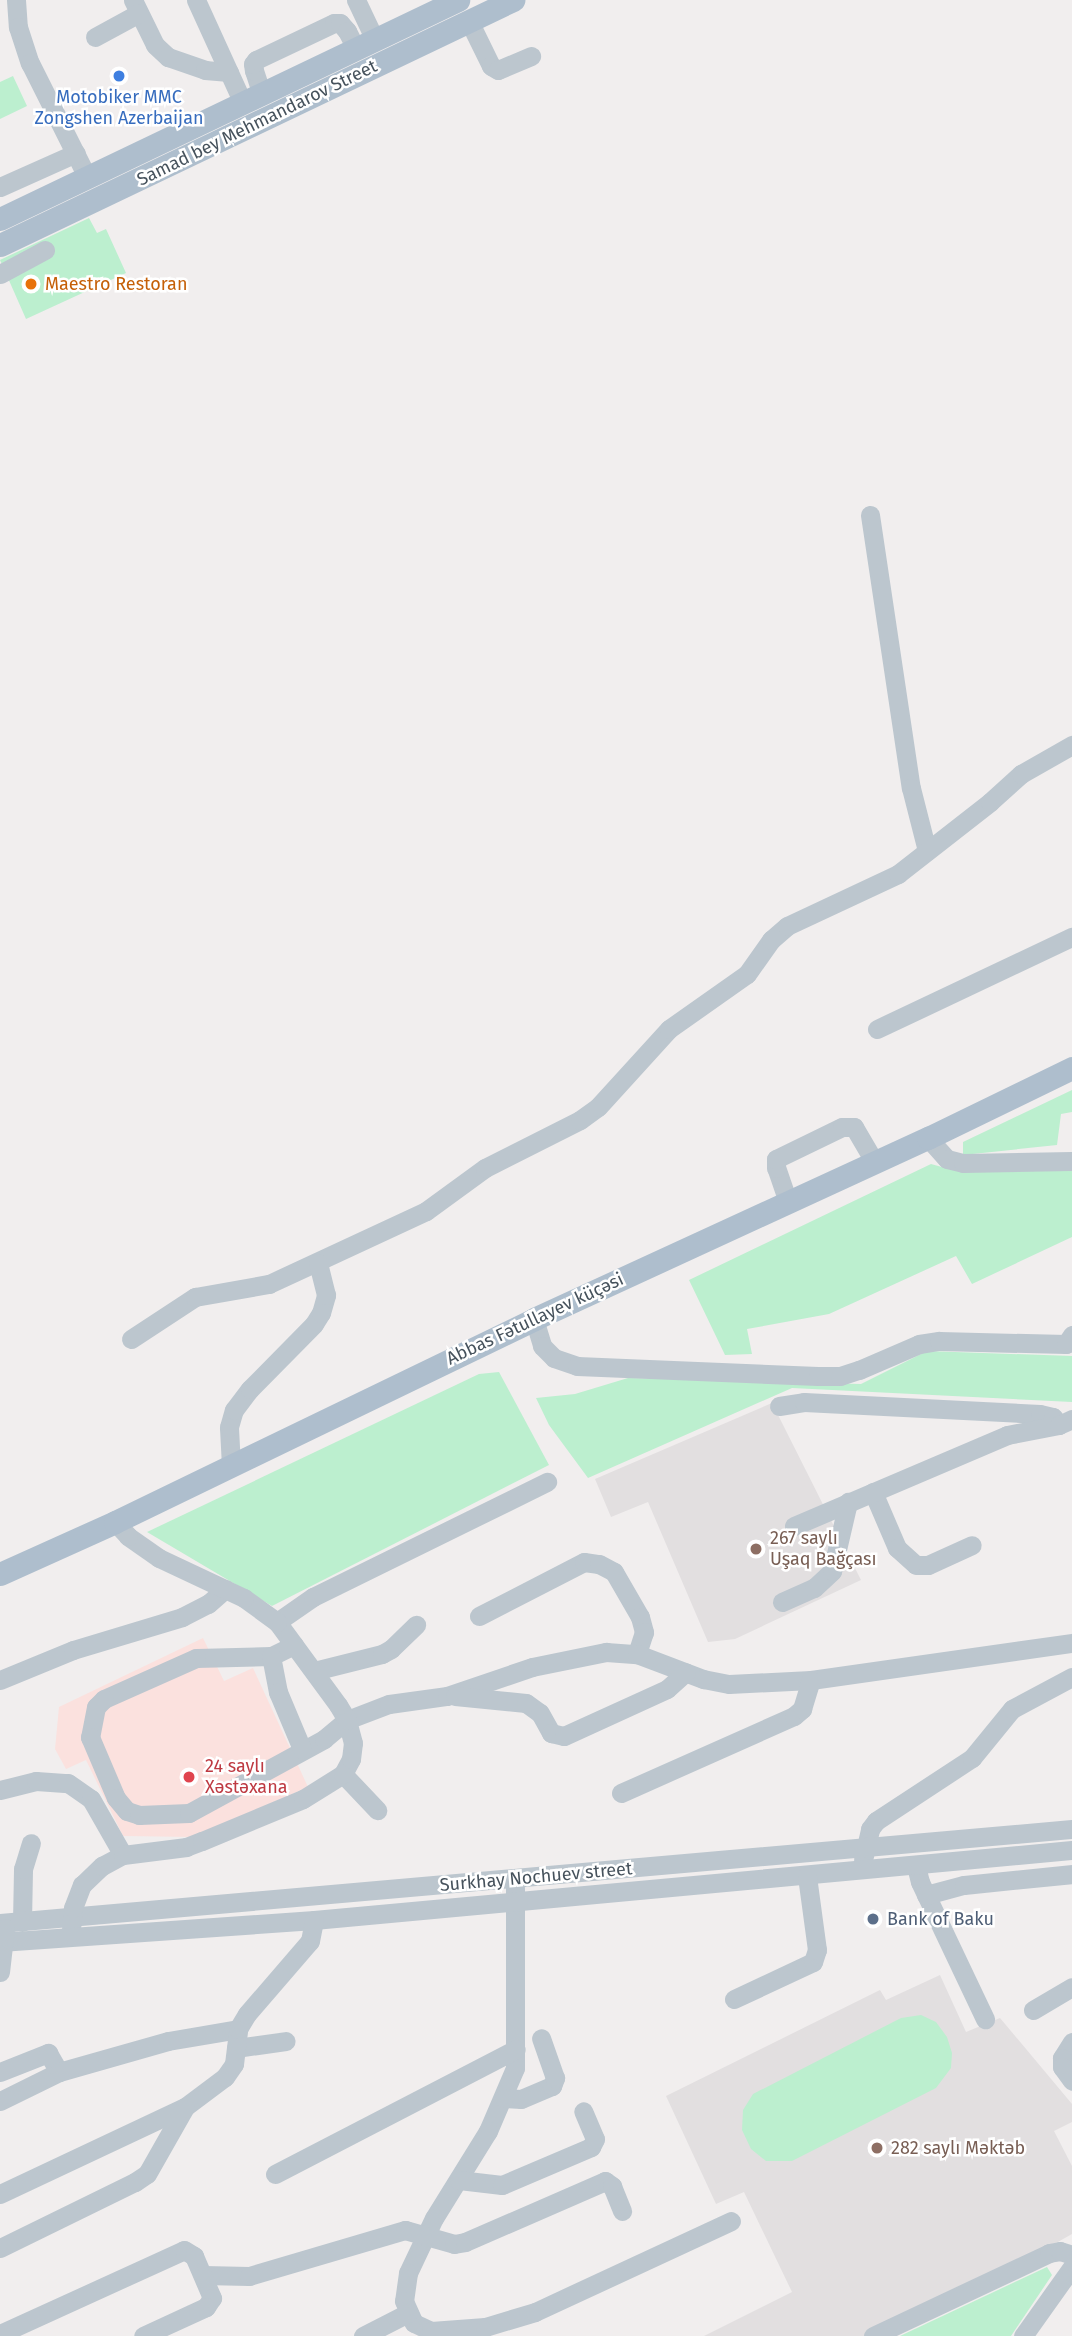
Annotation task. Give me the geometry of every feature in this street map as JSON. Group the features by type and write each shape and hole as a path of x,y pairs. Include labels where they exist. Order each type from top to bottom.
{"main road":[{"name":"Samad bey Mehmandarov Street","path":"0,219 458,0"},
{"name":"Samad bey Mehmandarov Street","path":"0,246 513,0"},
{"name":"Abbas Fətullayev küçəsi","path":"0,1574 115,1522 534,1319 875,1163 1072,1068"}],"street":[{"path":"16,0 9,29 30,63 86,177"},
{"path":"196,0 229,72 253,99"},
{"path":"356,0 366,45"},
{"path":"95,37 136,7 155,45 168,57 205,70 229,72"},
{"path":"469,21 491,66 498,70 531,56"},
{"path":"253,99 256,60 334,23 340,23 366,45"},
{"path":"0,187 76,153"},
{"path":"0,274 45,250"},
{"path":"870,515 911,788 927,851"},
{"path":"131,1339 195,1297 269,1284 426,1211 485,1168 580,1120 598,1107 669,1029 747,974 771,940 787,926 898,874 1021,774 1072,745"},
{"path":"877,1029 1072,936"},
{"path":"788,1202 776,1159 806,1143 848,1126 854,1127 875,1163"},
{"path":"928,1138 947,1159 963,1163 1072,1161"},
{"path":"231,1466 229,1427 234,1410 250,1389 314,1324 321,1313 326,1295 318,1262"},
{"path":"534,1319 542,1346 554,1359 577,1366 840,1376 919,1344 939,1341 1070,1341"},
{"path":"779,1406 804,1402 1040,1414 1066,1422"},
{"path":"793,1526 1007,1435 1066,1422"},
{"path":"277,1622 313,1597 547,1482"},
{"path":"873,1492 897,1548 916,1565 928,1565 972,1545"},
{"path":"782,1602 814,1588 832,1571 848,1503"},
{"path":"71,1928 82,1885 90,1873 123,1855 202,1842 303,1800 343,1774 351,1759 353,1743 347,1720 277,1622 265,1611 225,1589 159,1558 128,1536 115,1522"},
{"path":"479,1616 584,1562 600,1564 614,1572 640,1617 644,1632 637,1654"},
{"path":"0,1680 61,1654 182,1617 208,1604 225,1589"},
{"path":"314,1671 382,1654 416,1625"},
{"path":"294,1645 271,1656 211,1655 183,1663 104,1699 96,1707 90,1737 116,1798 127,1811 139,1815 189,1813 205,1807 302,1749 324,1739 347,1720 389,1704 447,1696 532,1667 606,1652 637,1654 703,1679 729,1684 811,1680 1072,1643"},
{"path":"271,1656 278,1692 302,1749"},
{"path":"447,1696 526,1703 540,1713 551,1732 564,1736 667,1689 686,1672"},
{"path":"862,1871 864,1849 870,1829 876,1821 972,1758 1012,1709 1072,1677"},
{"path":"621,1793 794,1716 802,1709 811,1680"},
{"path":"343,1774 377,1810"},
{"path":"0,1790 36,1781 68,1783 91,1800 123,1855"},
{"name":"Surkhay Nochuev street","path":"71,1928 515,1879 1072,1829"},
{"path":"0,1972 7,1930 31,1843"},
{"name":"Surkhay Nochuev street","path":"7,1930 314,1920 515,1900 916,1867 1072,1850"},
{"path":"916,1867 926,1895 985,2019"},
{"path":"926,1895 964,1885 1072,1874"},
{"path":"734,1999 813,1962 817,1950 807,1877"},
{"path":"515,1879 515,2068 504,2098 427,2235 403,2290 408,2314 414,2323 424,2330 485,2327 535,2312 732,2221"},
{"path":"0,2194 186,2108 225,2077 234,2064 237,2039 247,2014 310,1941 314,1920"},
{"path":"1033,2010 1072,1987"},
{"path":"504,2098 520,2099 552,2086 555,2078 541,2038"},
{"path":"0,2101 59,2073 168,2041 286,2041"},
{"path":"1072,2042 1062,2058 1062,2067 1072,2081"},
{"path":"275,2174 516,2049"},
{"path":"0,2072 48,2053 59,2073"},
{"path":"0,2248 147,2174 186,2108"},
{"path":"458,2180 502,2185 591,2147 596,2139 583,2111"},
{"path":"203,2275 249,2276 405,2230 454,2244 465,2242 605,2181 612,2186 622,2211"},
{"path":"0,2334 184,2250 194,2256 212,2298 206,2307 143,2336"},
{"path":"873,2336 1049,2253 1060,2251 1072,2255"},
{"path":"1023,2336 1072,2267"},
{"path":"363,2336 408,2314"}],"shaded area":[{"name":"267 saylı Uşaq Bağçası","path":"772,1403 861,1580 735,1639 708,1642 648,1502 611,1517 595,1479"},
{"path":"203,1638 224,1681 253,1668 308,1787 194,1837 123,1836 86,1760 66,1769 55,1749 59,1707"},
{"name":"282 saylı Məktəb","path":"940,1975 966,2032 1000,2018 1072,2104 1072,2122 1054,2131 1072,2166 1072,2234 891,2336 704,2336 792,2292 744,2192 716,2204 666,2096 880,1990 886,2000"}],"green space":[{"path":"13,76 27,106 0,119 0,82"},
{"path":"89,218 97,233 106,229 126,273 26,319 0,260"},
{"path":"1072,1090 1072,1112 1061,1114 1057,1145 963,1155 963,1142"},
{"path":"931,1164 949,1169 1072,1168 1072,1237 972,1284 956,1256 829,1314 747,1329 752,1354 725,1355 689,1280"},
{"path":"927,1351 1072,1356 1072,1402 792,1388 588,1478 549,1425 536,1398 575,1394 628,1378 861,1384"},
{"path":"499,1372 549,1465 272,1606 147,1532 479,1374"},
{"path":"921,2015 936,2022 947,2037 952,2053 951,2068 936,2088 792,2161 766,2161 751,2149 742,2130 743,2110 753,2094 901,2018"},
{"path":"1047,2267 1052,2275 1011,2336 900,2336"}],"place":[{"name":"Motobiker MMC Zongshen Azerbaijan","path":"119,76"},
{"name":"Maestro Restoran","path":"31,284"},
{"name":"267 saylı Uşaq Bağçası","path":"756,1549"},
{"name":"24 saylı Xəstəxana","path":"189,1777"},
{"name":"Bank of Baku","path":"873,1919"},
{"name":"282 saylı Məktəb","path":"877,2148"}]}
